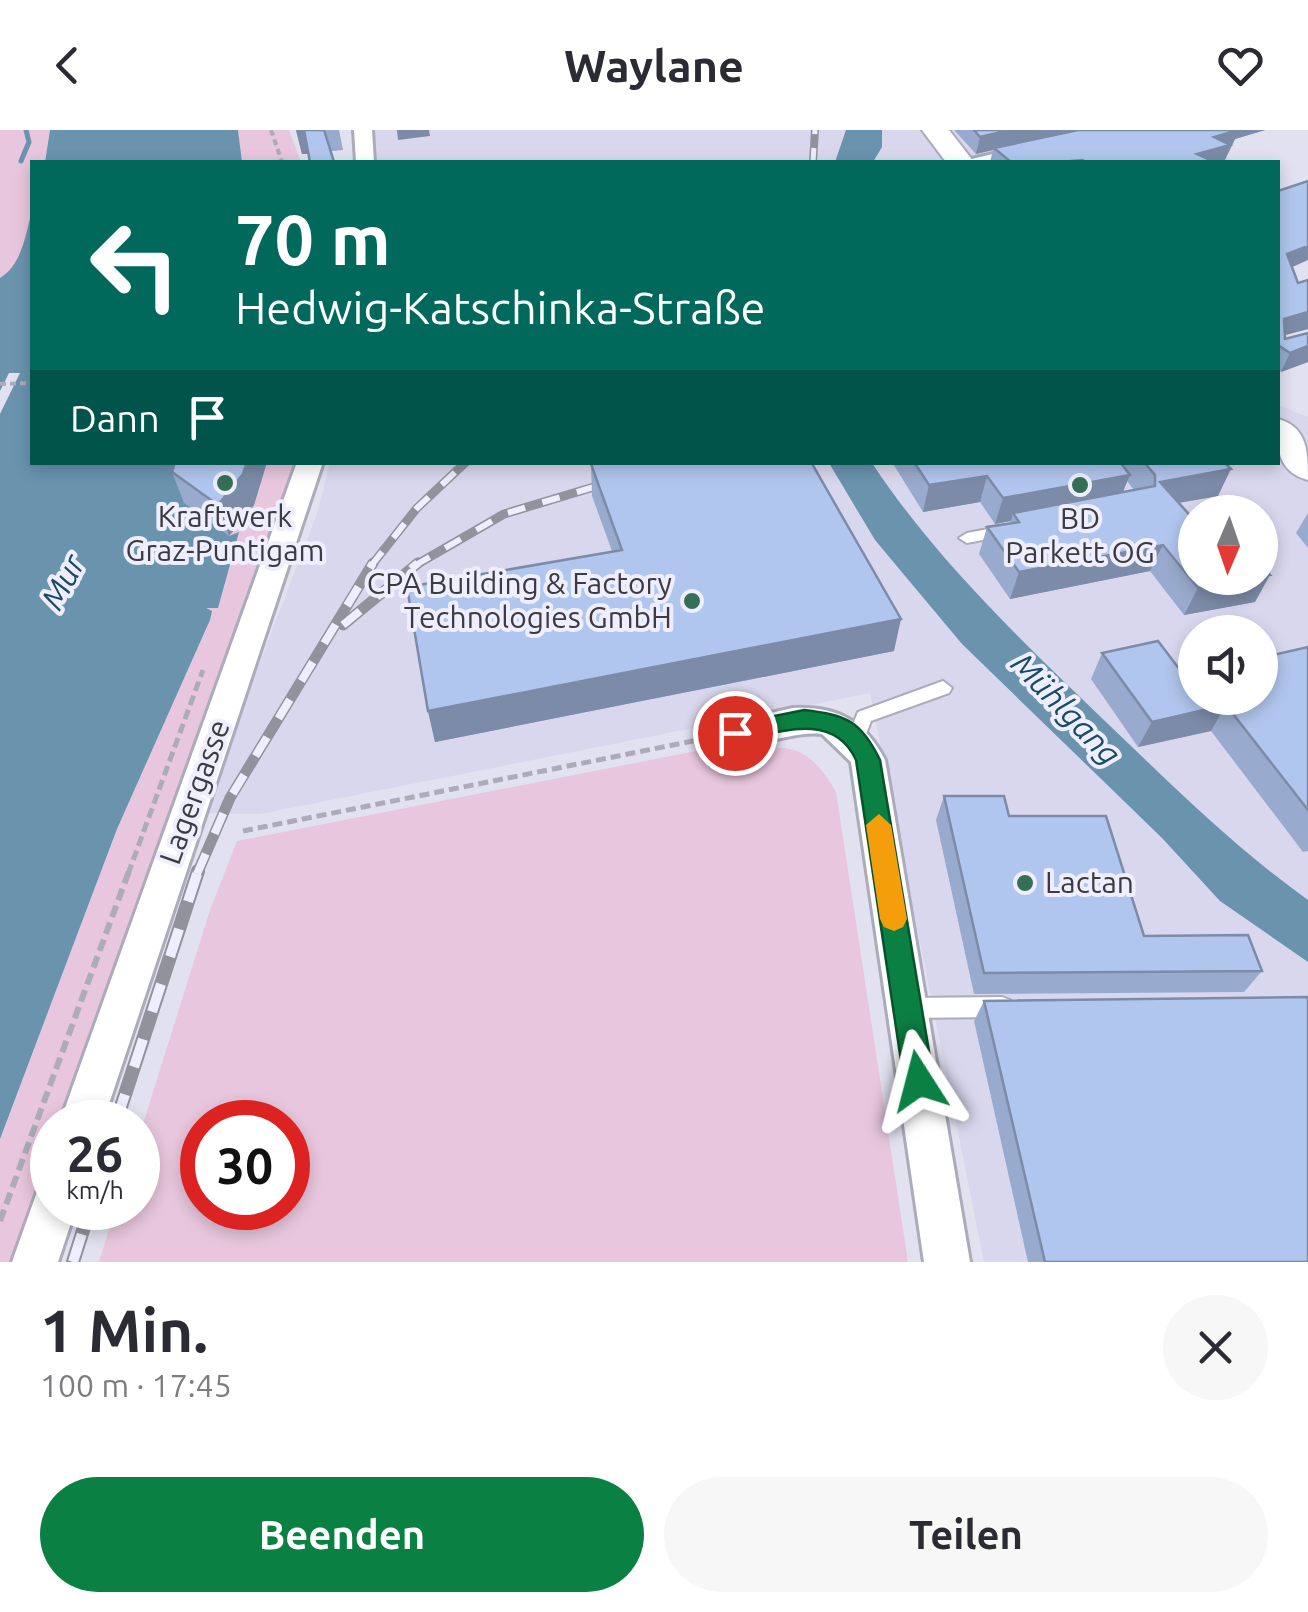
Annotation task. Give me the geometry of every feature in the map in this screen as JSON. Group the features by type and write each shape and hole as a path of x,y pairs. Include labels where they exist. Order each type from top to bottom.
{"main road":[{"path":"935,130 958,160"},
{"path":"1280,433 1308,468"}],"street":[{"path":"363,130 365,160"},
{"path":"980,160 1060,146"},
{"name":"Lagergasse","path":"89,1100 309,465"},
{"path":"735,733 804,718 833,722 858,738 868,760 947,1262"},
{"path":"35,1262 46,1230"}],"lane":[{"path":"967,538 1023,528"},
{"path":"858,738 864,717 943,688"},
{"path":"908,1008 1022,1007"}],"path":[{"path":"271,130 281,160"},
{"path":"0,384 30,383"},
{"path":"0,1221 205,664"},
{"path":"242,831 735,733"}],"shaded area":[{"path":"0,130 50,130 45,160 30,160 26,242 11,269 0,278"},
{"path":"238,130 289,130 300,160 242,160"},
{"path":"370,130 1171,130 1232,160 371,160"},
{"path":"1280,406 1308,417 1308,1262 984,1262 870,693 260,814 202,813 317,514 329,465 1280,465"},
{"path":"266,465 295,465 70,1100 30,1100 30,1213 13,1262 0,1262 0,1139 117,829 210,620 206,608 229,536"},
{"path":"722,746 727,756 778,748 803,754 814,762 836,792 908,1262 99,1262 109,1230 160,1230 160,1100 151,1100 210,910 237,841"}],"water":[{"path":"50,130 238,130 242,160 45,160"},
{"path":"846,130 882,130 882,147 874,160 836,160"},
{"name":"Mur","path":"30,218 30,465 196,465 229,536 239,532 218,608 206,608 212,611 210,620 117,829 0,1139 0,414 20,373 9,373 0,391 0,278 18,257"},
{"name":"Mühlgang","path":"830,465 873,465 952,567 1013,631 1204,815 1308,900 1308,962 1220,901 1162,838 962,644 875,540"}],"building":[{"path":"304,130 324,130 333,160 310,160"},
{"path":"974,130 1010,130 980,137"},
{"path":"1078,130 1238,130 1214,137 1230,145 1197,154 1210,160 1009,160 994,148"},
{"path":"1308,181 1308,246 1287,254 1298,283 1308,280 1308,312 1284,319 1285,339 1308,333 1308,346 1290,353 1280,346 1280,190"},
{"path":"174,465 246,465 218,505 172,472"},
{"name":"CPA Building & Factory Technologies GmbH","path":"591,465 813,465 901,619 428,711 407,587 622,550"},
{"path":"916,465 1122,465 1130,475 1003,498 987,476 929,485"},
{"path":"1147,465 1227,465 1231,469 1160,482 1178,502 1178,563 1163,545 1019,572 987,527 1019,522 1013,513 1155,486 1155,475"},
{"path":"1158,641 1178,667 1178,715 1182,715 1152,722 1102,653"},
{"path":"1308,647 1308,810 1234,715 1278,715 1278,654"},
{"path":"944,796 1004,796 1009,816 1106,816 1144,936 1248,935 1262,971 984,973"},
{"path":"1308,997 1308,1262 1045,1262 984,1001"}],"waterway":[{"path":"21,161 29,142 26,130"}],"railway":[{"path":"813,160 815,130"},
{"path":"372,565 417,508 463,465"},
{"path":"415,565 504,514 617,480"},
{"path":"197,874 230,798 372,565"},
{"path":"343,625 415,565"},
{"path":"123,1100 197,874"},
{"path":"73,1262 83,1230"}],"slow traffic":[{"path":"879,825 894,919"}],"place":[{"name":"Kraftwerk Graz-Puntigam","path":"225,483"},
{"name":"BD Parkett OG","path":"1080,485"},
{"name":"CPA Building & Factory Technologies GmbH","path":"692,601"},
{"name":"Lactan","path":"1025,883"}],"route":[{"path":"735,733 804,718 833,722 858,738 868,760 919,1081"}]}
